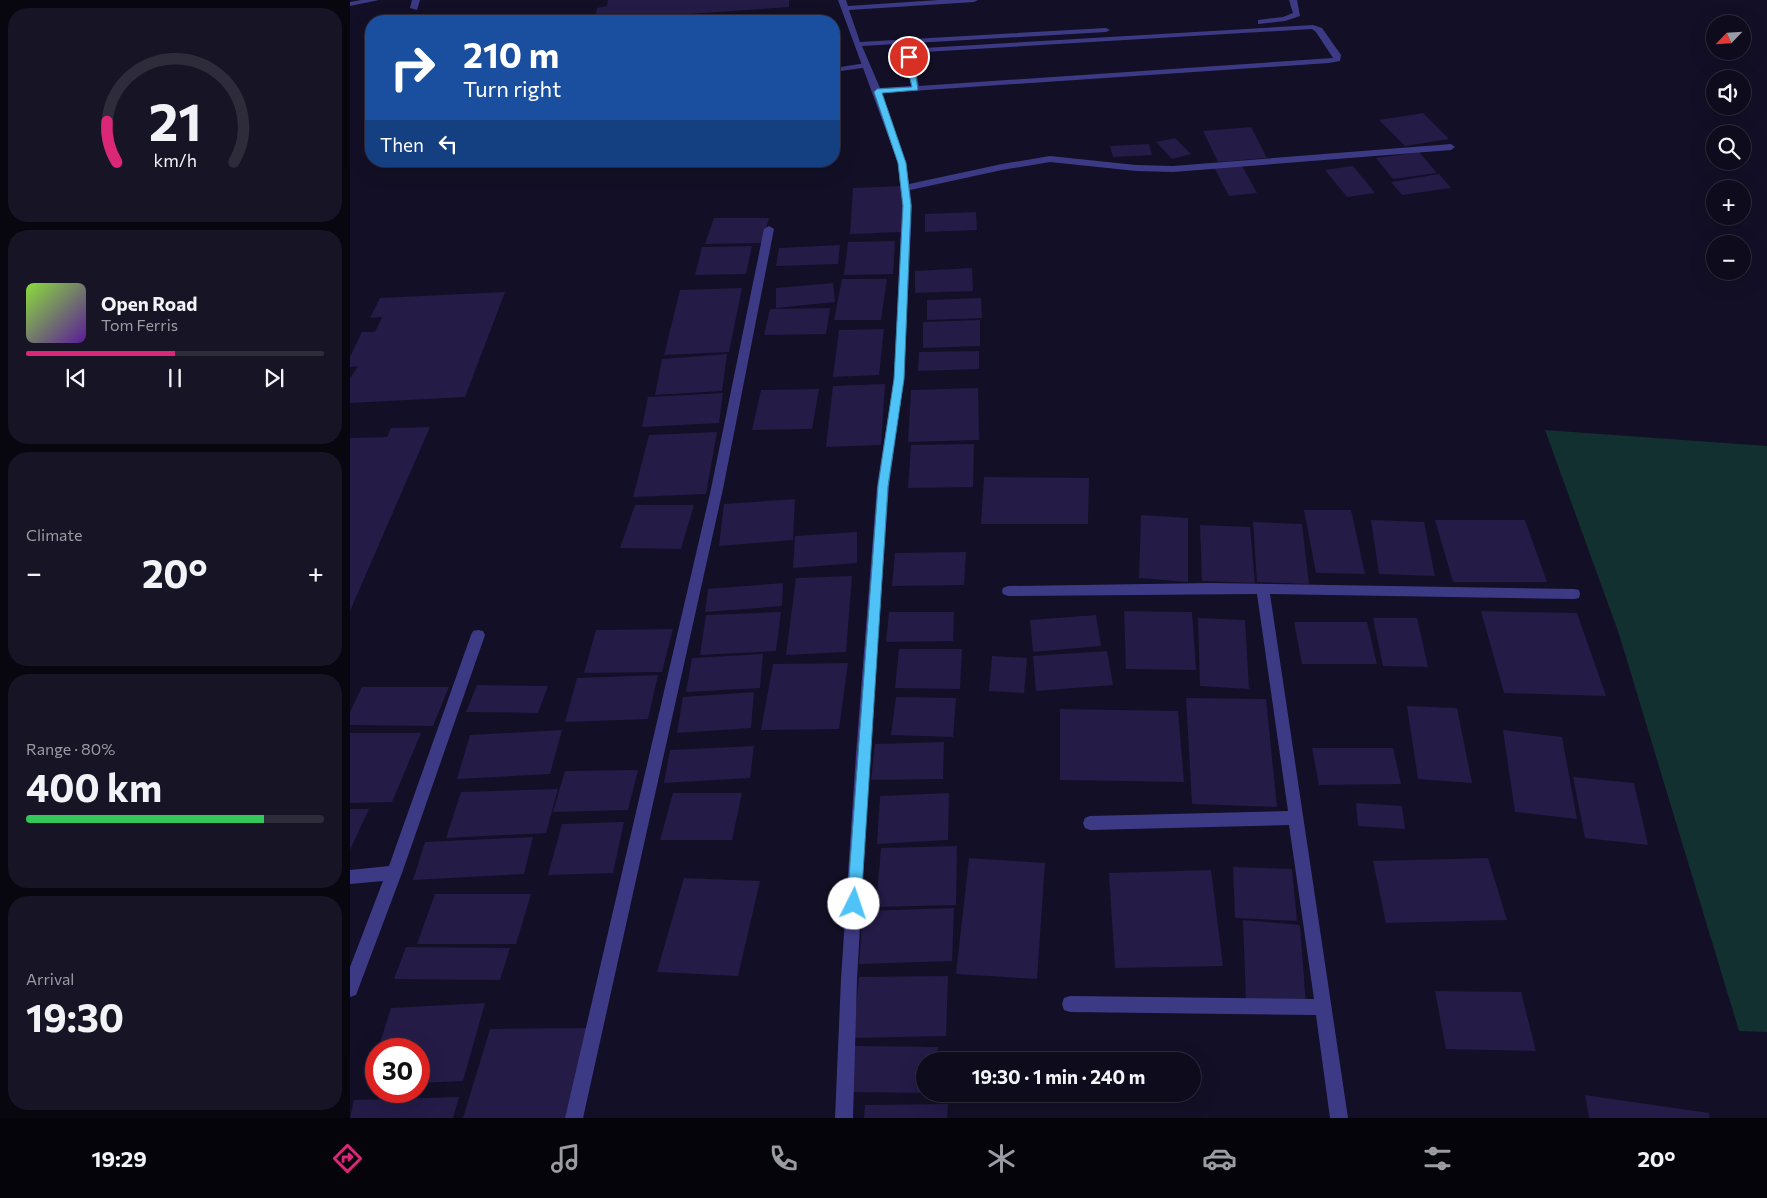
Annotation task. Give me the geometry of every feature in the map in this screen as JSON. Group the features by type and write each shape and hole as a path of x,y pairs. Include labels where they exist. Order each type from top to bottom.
{"street":[{"path":"350,4 375,0"},
{"path":"844,1118 851,959 873,608 883,486 899,379 907,206 902,163 843,4 974,0"},
{"path":"857,44 1262,22 1284,19 1297,14 1293,0"},
{"path":"877,92 1320,62 1338,59 1319,30 1313,27 924,50 913,52 909,57 916,89"},
{"path":"840,69 866,65"},
{"path":"905,188 1002,167 1050,159 1136,168 1173,169 1451,148"},
{"path":"574,1118 716,489 769,229"},
{"path":"1008,591 1264,588 1574,594"},
{"path":"1264,588 1339,1118"},
{"path":"350,989 394,873 478,635"},
{"path":"1090,823 1297,818"},
{"path":"350,876 394,873"},
{"path":"1070,1004 1323,1007"}],"green space":[{"path":"1545,430 1767,446 1767,1032 1739,1031 1619,634"}],"building":[{"path":"608,0 789,0 789,7 675,15 595,15 597,8 607,6"},
{"path":"1423,113 1449,139 1405,146 1379,120"},
{"path":"1251,127 1267,158 1218,162 1203,131"},
{"path":"1175,138 1191,154 1172,159 1156,142"},
{"path":"1149,144 1152,155 1113,157 1110,146"},
{"path":"1419,152 1437,173 1393,179 1376,158"},
{"path":"1241,164 1257,193 1229,196 1214,167"},
{"path":"1353,166 1375,193 1347,197 1325,170"},
{"path":"1439,174 1451,188 1402,195 1391,182"},
{"path":"903,186 903,232 850,234 853,188"},
{"path":"976,212 977,230 925,232 925,214"},
{"path":"714,218 769,218 762,243 705,244"},
{"path":"895,241 893,274 844,275 848,242"},
{"path":"840,245 838,264 776,266 779,248"},
{"path":"752,246 746,274 695,275 702,247"},
{"path":"972,268 973,291 915,293 915,271"},
{"path":"842,279 887,279 881,320 834,320"},
{"path":"833,283 835,302 776,308 776,288"},
{"path":"742,288 729,352 664,355 680,290"},
{"path":"505,292 465,397 350,403 350,379 358,366 350,367 350,357 362,332 375,332 382,317 370,318 380,298"},
{"path":"981,298 982,318 927,320 927,300"},
{"path":"830,308 826,334 764,335 770,309"},
{"path":"980,320 980,346 923,348 923,322"},
{"path":"884,329 879,375 833,377 839,330"},
{"path":"979,351 979,369 918,371 919,352"},
{"path":"727,354 722,391 655,395 662,359"},
{"path":"885,384 881,445 826,447 833,386"},
{"path":"978,388 979,440 908,442 911,390"},
{"path":"819,389 812,429 752,430 761,390"},
{"path":"723,393 719,423 642,427 648,397"},
{"path":"430,427 350,611 350,438 387,437 391,428"},
{"path":"717,432 706,494 633,497 649,435"},
{"path":"974,444 973,487 908,488 911,445"},
{"path":"984,477 1089,478 1088,524 981,524"},
{"path":"795,499 793,540 719,546 724,504"},
{"path":"635,505 694,505 681,549 620,548"},
{"path":"1304,510 1351,510 1365,574 1316,573"},
{"path":"1141,515 1188,518 1188,582 1139,578"},
{"path":"1371,520 1424,522 1435,576 1379,574"},
{"path":"1435,520 1525,520 1547,582 1453,582"},
{"path":"1253,522 1302,524 1309,584 1257,582"},
{"path":"1200,525 1250,527 1255,583 1202,581"},
{"path":"857,532 857,563 793,568 795,536"},
{"path":"966,552 964,585 892,586 895,553"},
{"path":"852,576 846,652 786,655 796,578"},
{"path":"783,583 782,606 705,612 708,589"},
{"path":"1124,611 1192,612 1196,670 1126,669"},
{"path":"1481,611 1577,613 1606,696 1504,693"},
{"path":"781,612 776,651 700,655 706,615"},
{"path":"889,612 954,612 953,641 886,642"},
{"path":"1096,615 1101,646 1033,652 1030,620"},
{"path":"1198,618 1245,620 1249,689 1200,686"},
{"path":"1373,618 1417,618 1428,667 1383,666"},
{"path":"1294,622 1367,622 1377,664 1302,664"},
{"path":"673,629 662,672 584,673 596,630"},
{"path":"899,649 962,649 960,689 895,688"},
{"path":"1107,651 1113,685 1036,691 1033,656"},
{"path":"763,654 760,688 686,692 692,658"},
{"path":"992,656 1027,658 1024,693 989,691"},
{"path":"848,663 839,729 761,730 773,664"},
{"path":"658,675 648,719 565,722 577,678"},
{"path":"477,685 548,686 538,713 466,712"},
{"path":"362,687 449,687 433,726 350,725 350,712"},
{"path":"754,692 751,728 677,733 683,697"},
{"path":"896,697 956,698 953,737 891,735"},
{"path":"1186,698 1266,699 1277,807 1192,804"},
{"path":"1407,706 1457,708 1472,783 1418,779"},
{"path":"1060,709 1178,711 1184,782 1060,780"},
{"path":"562,730 550,774 457,779 470,735"},
{"path":"1503,730 1562,737 1577,819 1515,812"},
{"path":"350,733 421,733 392,802 350,803"},
{"path":"944,742 943,779 871,780 875,744"},
{"path":"754,746 750,778 664,783 670,750"},
{"path":"1312,748 1393,748 1401,784 1319,785"},
{"path":"638,770 628,810 553,812 565,771"},
{"path":"1573,777 1634,783 1648,845 1585,838"},
{"path":"558,789 546,833 446,838 461,792"},
{"path":"673,793 742,793 732,840 660,840"},
{"path":"949,793 948,840 877,844 880,796"},
{"path":"1356,803 1402,806 1405,829 1358,826"},
{"path":"350,809 369,809 350,850"},
{"path":"624,822 613,873 548,875 562,824"},
{"path":"533,837 524,874 413,880 425,842"},
{"path":"957,846 956,905 876,907 881,848"},
{"path":"969,858 1045,863 1037,979 956,974"},
{"path":"1488,858 1507,920 1386,923 1373,861"},
{"path":"1233,867 1292,869 1297,921 1235,918"},
{"path":"1211,870 1223,966 1115,968 1109,873"},
{"path":"684,878 760,881 738,976 657,972"},
{"path":"435,894 531,894 516,944 417,944"},
{"path":"954,908 952,961 859,964 863,911"},
{"path":"1243,920 1300,925 1306,1006 1246,1001"},
{"path":"406,947 510,948 500,980 394,979"},
{"path":"948,976 946,1036 853,1038 859,977"},
{"path":"1435,991 1521,992 1536,1051 1446,1049"},
{"path":"485,1003 463,1081 430,1082 430,1038 381,1038 391,1008"},
{"path":"587,1028 565,1118 463,1118 490,1029"},
{"path":"854,1046 938,1047 937,1052 916,1052 916,1093 848,1092"},
{"path":"1585,1095 1709,1113 1710,1118 1589,1118"},
{"path":"459,1097 453,1118 350,1118 354,1100 365,1100 365,1103 430,1103 430,1098"},
{"path":"948,1104 947,1118 864,1118 865,1105"}],"route":[{"path":"854,904 864,734 883,486 899,379 907,206 902,163 877,92 916,89 909,57"}]}
